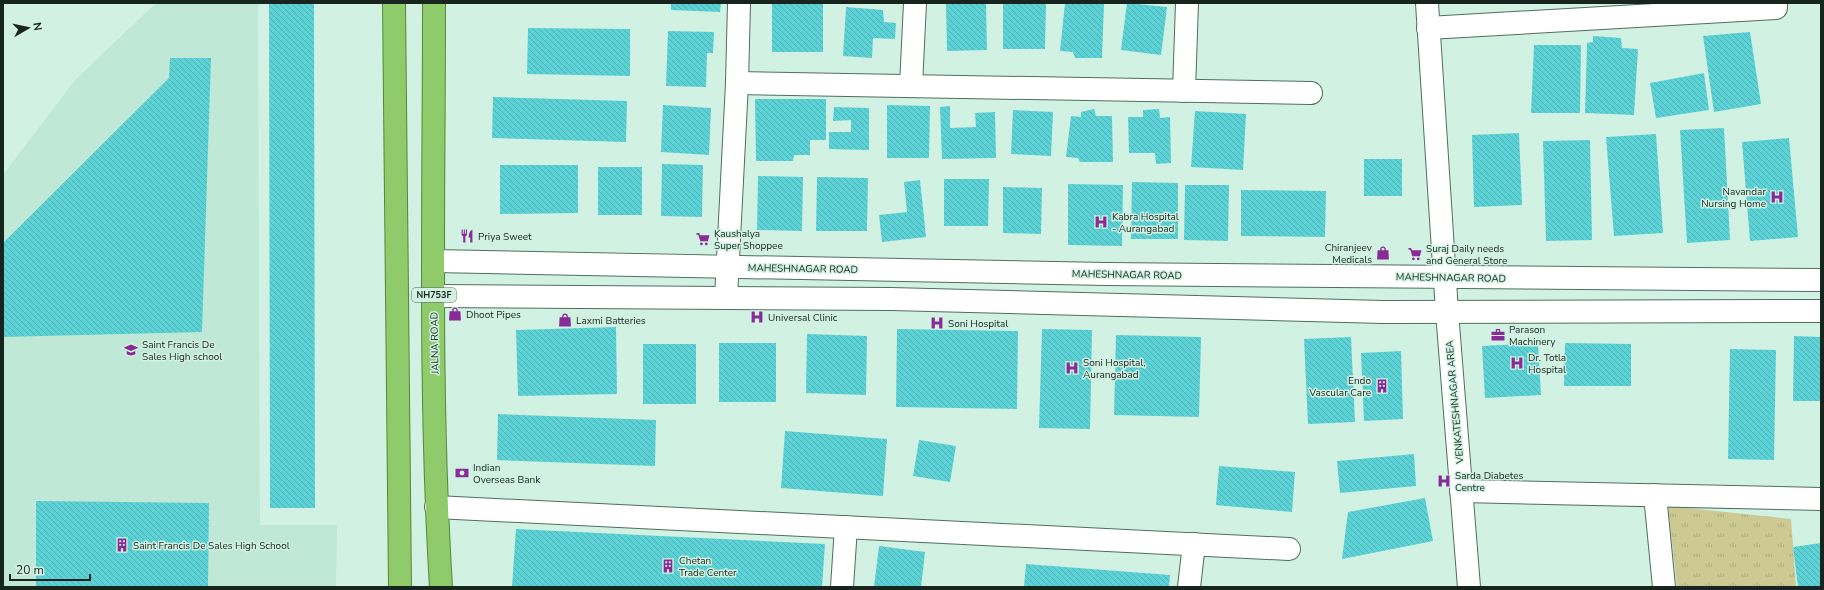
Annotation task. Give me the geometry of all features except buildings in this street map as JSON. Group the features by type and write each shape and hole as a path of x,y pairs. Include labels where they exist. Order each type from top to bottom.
{"highway":[{"path":"394,3 400,587"},
{"name":"JALNA ROAD","path":"434,3 436,507 441,587"}],"street":[{"path":"726,298 737,83 739,3"},
{"path":"911,86 915,3"},
{"path":"1184,91 1187,3"},
{"name":"VENKATESHNAGAR AREA","path":"1427,3 1447,312 1469,587"},
{"path":"1428,28 1776,8 1776,3"},
{"path":"737,83 1311,93"},
{"name":"MAHESHNAGAR ROAD","path":"434,261 1106,274 1821,280"},
{"path":"434,296 891,299 1383,312 1821,311"},
{"path":"1461,491 1821,499"},
{"path":"1655,495 1664,587"},
{"path":"436,507 1289,549"},
{"path":"842,587 846,527"},
{"path":"1189,587 1194,544"}],"shaded area":[{"name":"Saint Francis De Sales High school","path":"156,3 258,3 260,525 337,525 336,587 3,587 3,175 75,80"}],"green space":[{"path":"1668,506 1791,519 1796,587 1677,587"}],"place":[{"name":"Navandar Nursing Home","path":"1777,197"},
{"name":"Kabra Hospital - Aurangabad","path":"1101,222"},
{"name":"Priya Sweet","path":"467,236"},
{"name":"Kaushalya Super Shoppee","path":"703,239"},
{"name":"Chiranjeev Medicals","path":"1383,253"},
{"name":"Suraj Daily needs and General Store","path":"1415,254"},
{"name":"Dhoot Pipes","path":"455,314"},
{"name":"Universal Clinic","path":"757,317"},
{"name":"Laxmi Batteries","path":"565,320"},
{"name":"Soni Hospital","path":"937,323"},
{"name":"Parason Machinery","path":"1498,335"},
{"name":"Saint Francis De Sales High school","path":"131,350"},
{"name":"Dr. Totla Hospital","path":"1517,363"},
{"name":"Soni Hospital, Aurangabad","path":"1072,368"},
{"name":"Endo Vascular Care","path":"1382,386"},
{"name":"Indian Overseas Bank","path":"462,473"},
{"name":"Sarda Diabetes Centre","path":"1444,481"},
{"name":"Saint Francis De Sales High School","path":"122,545"},
{"name":"Chetan Trade Center","path":"668,566"}]}
